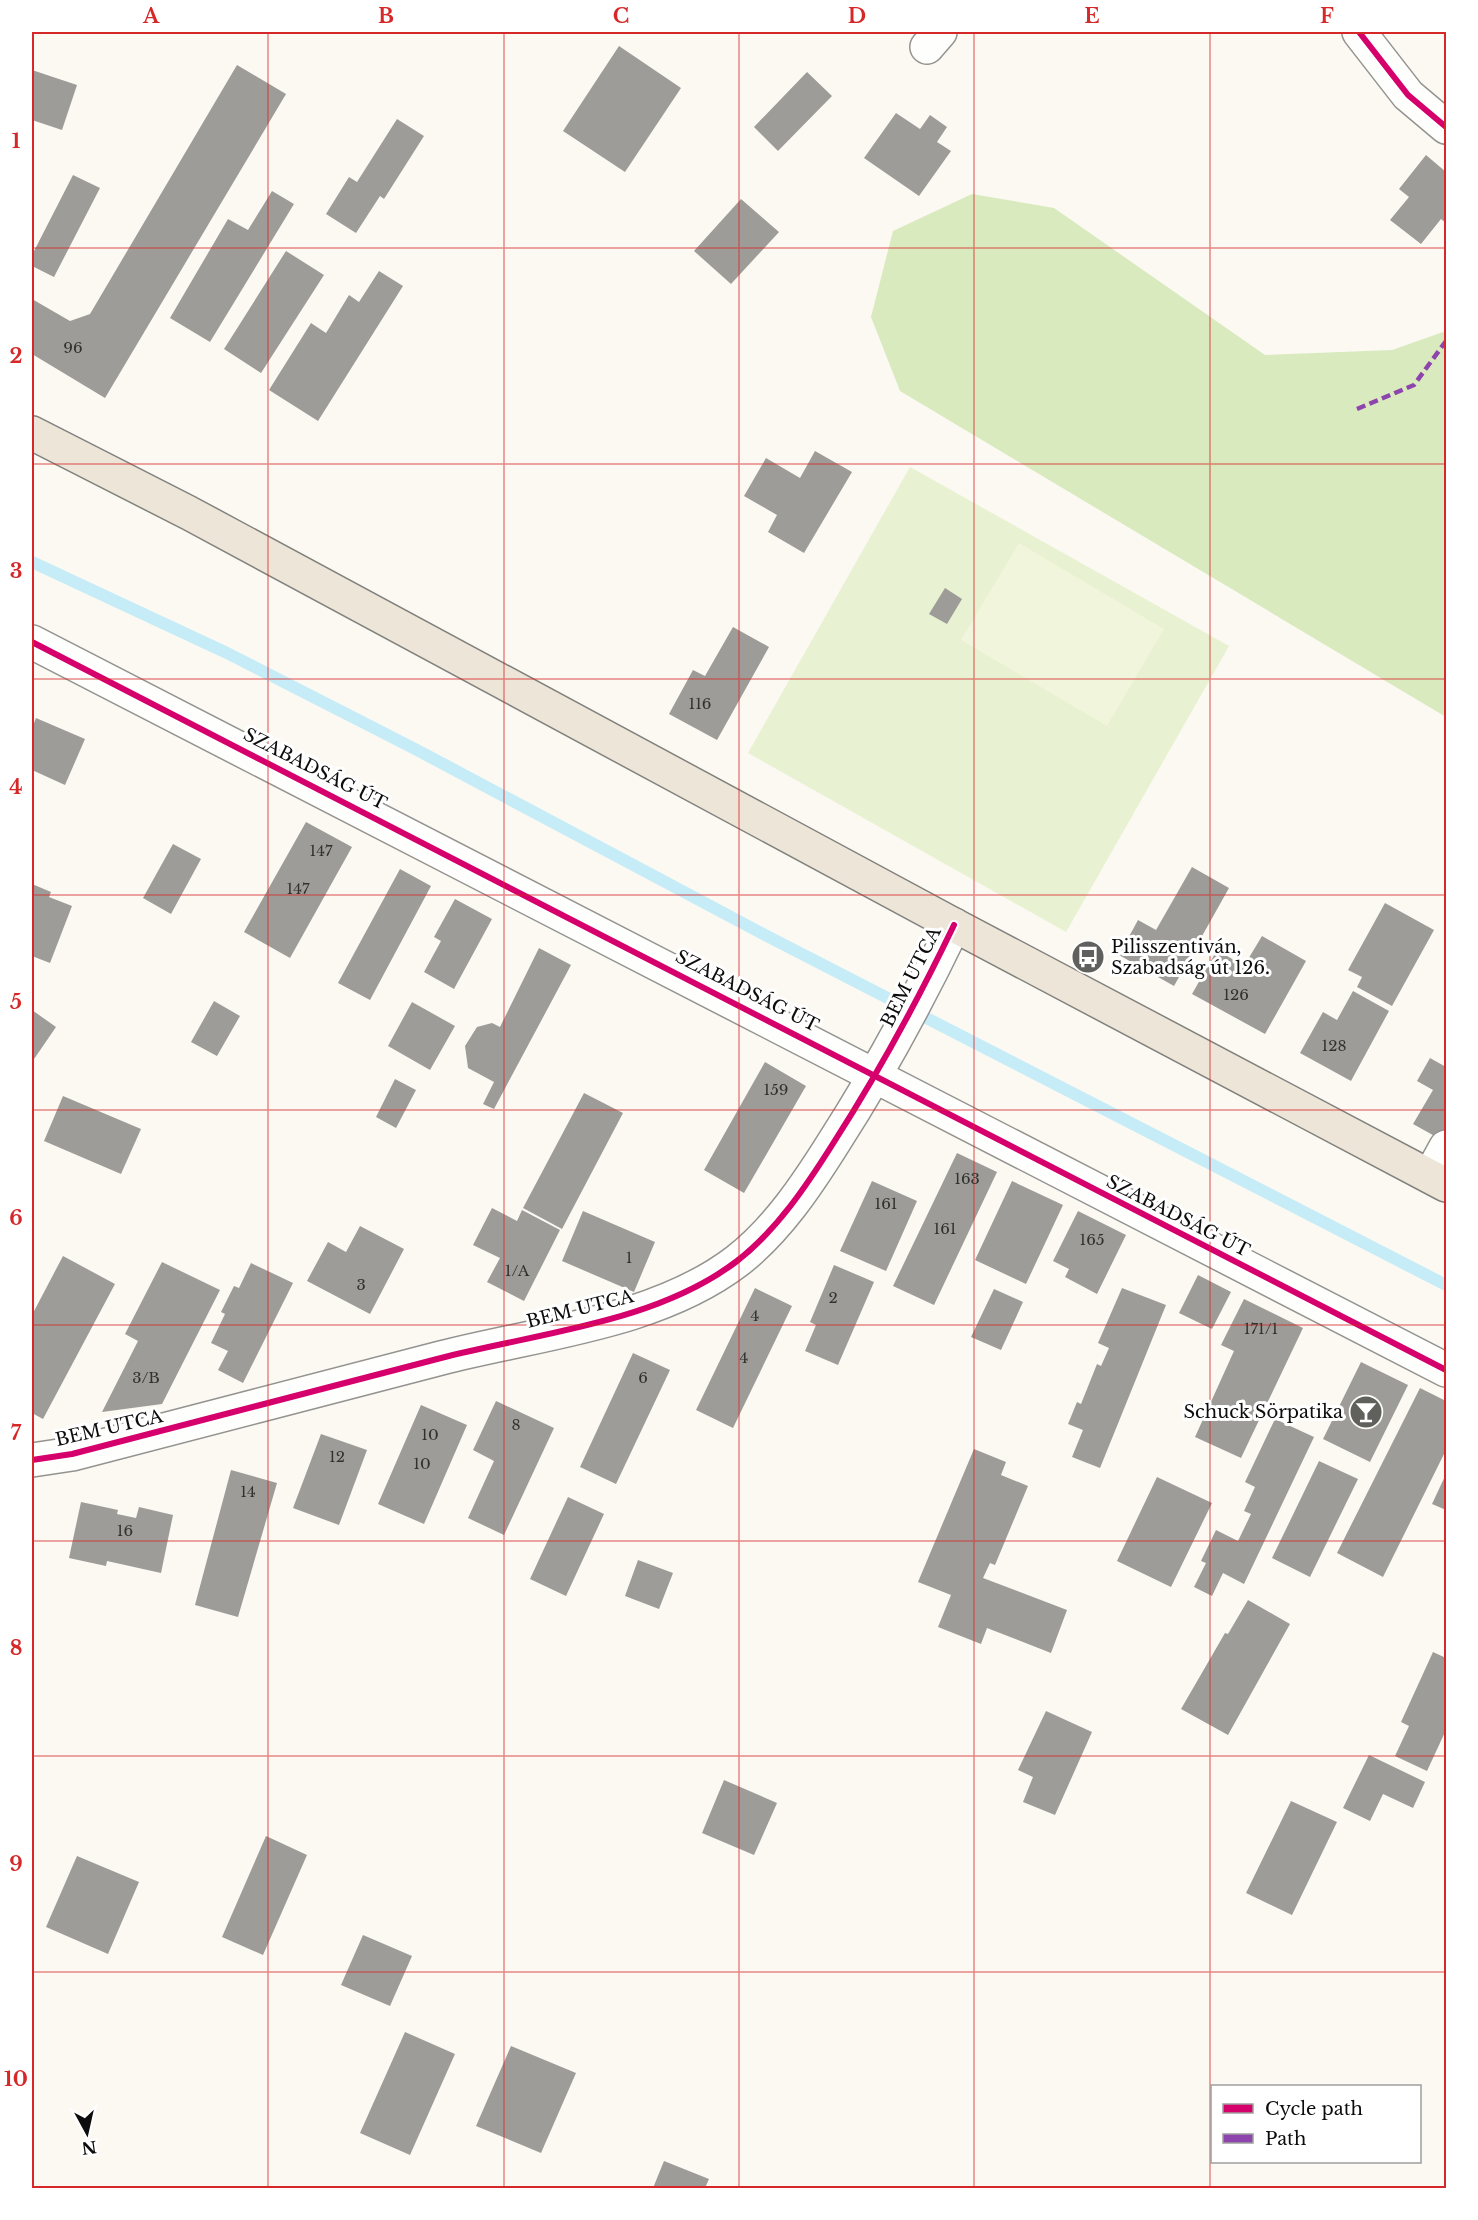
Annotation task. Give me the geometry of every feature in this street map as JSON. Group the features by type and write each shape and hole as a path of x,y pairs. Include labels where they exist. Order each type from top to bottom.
{"main road":[{"path":"32,433 189,513 954,925 1438,1181"}],"street":[{"path":"1359,32 1408,95 1446,127"},
{"name":"SZABADSÁG ÚT","path":"32,642 884,1061 928,1105 1446,1370"},
{"name":"BEM UTCA","path":"32,1460 72,1454 442,1358 593,1322 661,1304 688,1292 739,1260 766,1234 805,1187 884,1061 954,925"},
{"path":"1438,1181 1446,1148"}],"green space":[{"path":"972,194 1054,208 1265,355 1392,350 1446,331 1446,717 900,391 871,317 893,231"},
{"path":"910,467 1229,646 1066,932 748,753"},
{"path":"1019,543 1164,629 1107,726 961,640"}],"building":[{"path":"619,46 681,88 625,172 563,131"},
{"path":"237,65 286,94 105,398 32,354 32,299 70,321 90,314"},
{"path":"32,70 77,85 62,130 32,120"},
{"path":"807,72 832,96 778,151 754,127"},
{"path":"896,113 920,129 930,115 947,127 937,142 951,151 919,196 864,158"},
{"path":"397,119 424,136 384,199 380,196 356,233 326,214 349,177 357,182"},
{"path":"1426,155 1446,172 1446,223 1441,219 1421,244 1390,220 1409,197 1399,189"},
{"path":"73,175 100,188 54,277 32,266 32,255"},
{"path":"272,191 294,204 210,342 170,318 228,219 248,230"},
{"path":"741,199 779,232 731,284 694,251"},
{"path":"286,251 324,275 261,373 224,349"},
{"path":"379,271 403,286 318,421 269,390 311,323 326,333 349,295 359,302"},
{"path":"815,451 852,472 804,553 768,532 777,515 744,496 766,458 800,478"},
{"path":"945,588 962,599 947,624 929,614"},
{"path":"733,627 769,647 717,740 669,714 693,670 705,676"},
{"path":"36,718 85,739 65,785 32,770 32,728"},
{"path":"306,822 352,847 290,958 244,932"},
{"path":"173,844 201,859 171,914 143,898"},
{"path":"1192,867 1229,888 1174,986 1119,955 1138,920 1156,930"},
{"path":"400,869 431,886 370,1000 338,983"},
{"path":"32,884 51,892 49,897 72,906 50,963 32,956"},
{"path":"455,899 492,919 454,989 424,972 441,941 434,937"},
{"path":"1385,903 1434,930 1392,1006 1357,987 1362,977 1348,970"},
{"path":"1262,936 1306,961 1265,1034 1192,994 1217,950 1244,966"},
{"path":"539,948 571,965 494,1109 483,1104 494,1082 468,1068 465,1046 477,1027 492,1023 500,1027"},
{"path":"1353,991 1389,1011 1351,1081 1300,1053 1323,1012 1337,1020"},
{"path":"214,1001 240,1016 217,1056 191,1042"},
{"path":"412,1002 455,1026 430,1070 388,1046"},
{"path":"32,1010 56,1027 32,1062"},
{"path":"1430,1058 1446,1067 1446,1127 1440,1139 1413,1124 1433,1090 1417,1081"},
{"path":"765,1062 806,1086 744,1193 704,1170"},
{"path":"395,1079 416,1090 396,1128 376,1117"},
{"path":"584,1093 623,1113 562,1229 523,1208"},
{"path":"63,1096 141,1129 121,1174 44,1141"},
{"path":"957,1153 997,1172 934,1305 893,1286"},
{"path":"872,1181 917,1201 886,1271 840,1251"},
{"path":"1012,1181 1063,1205 1026,1284 975,1260"},
{"path":"492,1208 517,1221 522,1210 560,1230 524,1301 487,1282 500,1258 473,1245"},
{"path":"583,1211 655,1242 634,1292 562,1261"},
{"path":"1078,1211 1126,1235 1097,1294 1065,1277 1069,1269 1053,1261"},
{"path":"360,1226 404,1249 370,1314 307,1281 328,1242 346,1252"},
{"path":"63,1256 115,1284 43,1419 32,1413 32,1315"},
{"path":"162,1262 220,1290 162,1404 102,1412 138,1341 125,1334"},
{"path":"251,1263 293,1283 243,1383 218,1370 228,1351 211,1343 225,1314 221,1312 234,1286 239,1288"},
{"path":"834,1265 874,1282 838,1365 805,1351 816,1325 810,1322"},
{"path":"1198,1275 1231,1292 1212,1329 1179,1313"},
{"path":"755,1288 792,1306 733,1428 696,1410"},
{"path":"1122,1288 1166,1305 1100,1468 1072,1457 1083,1430 1068,1424 1077,1402 1081,1404 1097,1364 1101,1366 1109,1348 1098,1343"},
{"path":"994,1289 1023,1302 1001,1350 971,1337"},
{"path":"1244,1299 1303,1328 1241,1458 1195,1437 1234,1351 1221,1345"},
{"path":"633,1353 670,1370 616,1484 580,1467"},
{"name":"Schuck Sörpatika","path":"1361,1362 1408,1385 1370,1462 1323,1439"},
{"path":"1420,1388 1446,1401 1446,1450 1383,1577 1337,1553"},
{"path":"496,1401 554,1428 504,1535 468,1518 494,1461 473,1450"},
{"path":"421,1405 467,1425 424,1524 378,1504"},
{"path":"1275,1419 1314,1437 1244,1584 1223,1573 1212,1596 1194,1587 1206,1563 1201,1561 1216,1530 1238,1541 1251,1514 1244,1511 1255,1487 1245,1482"},
{"path":"321,1434 367,1450 339,1525 293,1508"},
{"path":"974,1449 1006,1462 1001,1475 1028,1486 995,1565 990,1563 983,1578 1067,1610 1051,1653 987,1628 981,1644 938,1627 951,1595 918,1582"},
{"path":"1319,1461 1358,1479 1310,1577 1272,1558"},
{"path":"231,1470 277,1483 238,1617 195,1605"},
{"path":"1446,1474 1446,1510 1432,1504"},
{"path":"1157,1477 1212,1503 1171,1587 1117,1561"},
{"path":"568,1497 604,1514 566,1596 530,1579"},
{"path":"81,1502 118,1510 117,1514 136,1518 139,1507 173,1515 161,1573 107,1561 106,1566 69,1558"},
{"path":"638,1560 673,1573 659,1609 625,1596"},
{"path":"1248,1600 1290,1624 1228,1735 1181,1709 1225,1633 1228,1634"},
{"path":"1433,1652 1446,1658 1446,1730 1427,1771 1395,1756 1409,1726 1401,1722"},
{"path":"1046,1711 1092,1732 1055,1815 1023,1802 1033,1777 1018,1770"},
{"path":"1369,1755 1425,1782 1413,1808 1383,1794 1370,1821 1343,1808"},
{"path":"724,1780 777,1803 754,1855 702,1833"},
{"path":"1291,1801 1337,1822 1292,1915 1246,1893"},
{"path":"266,1836 307,1855 263,1955 222,1937"},
{"path":"77,1856 139,1882 108,1954 46,1927"},
{"path":"363,1935 412,1956 390,2006 341,1985"},
{"path":"405,2032 455,2054 410,2155 360,2133"},
{"path":"511,2046 576,2073 541,2153 476,2126"},
{"path":"664,2161 709,2179 705,2188 653,2188"}],"waterway":[{"path":"32,562 227,653 417,750 765,935 1446,1285"}],"marked path":[{"path":"1357,409 1414,385 1446,341"}],"cycle path":[{"path":"1359,32 1408,95 1446,127"},
{"path":"32,642 1446,1370"},
{"path":"32,1460 72,1454 441,1358 595,1323 670,1299 705,1282 752,1249 802,1190 851,1116 882,1062 954,925"}],"place":[{"name":"Pilisszentiván, Szabadság út 126.","path":"1088,957"},
{"name":"Schuck Sörpatika","path":"1366,1412"}]}
